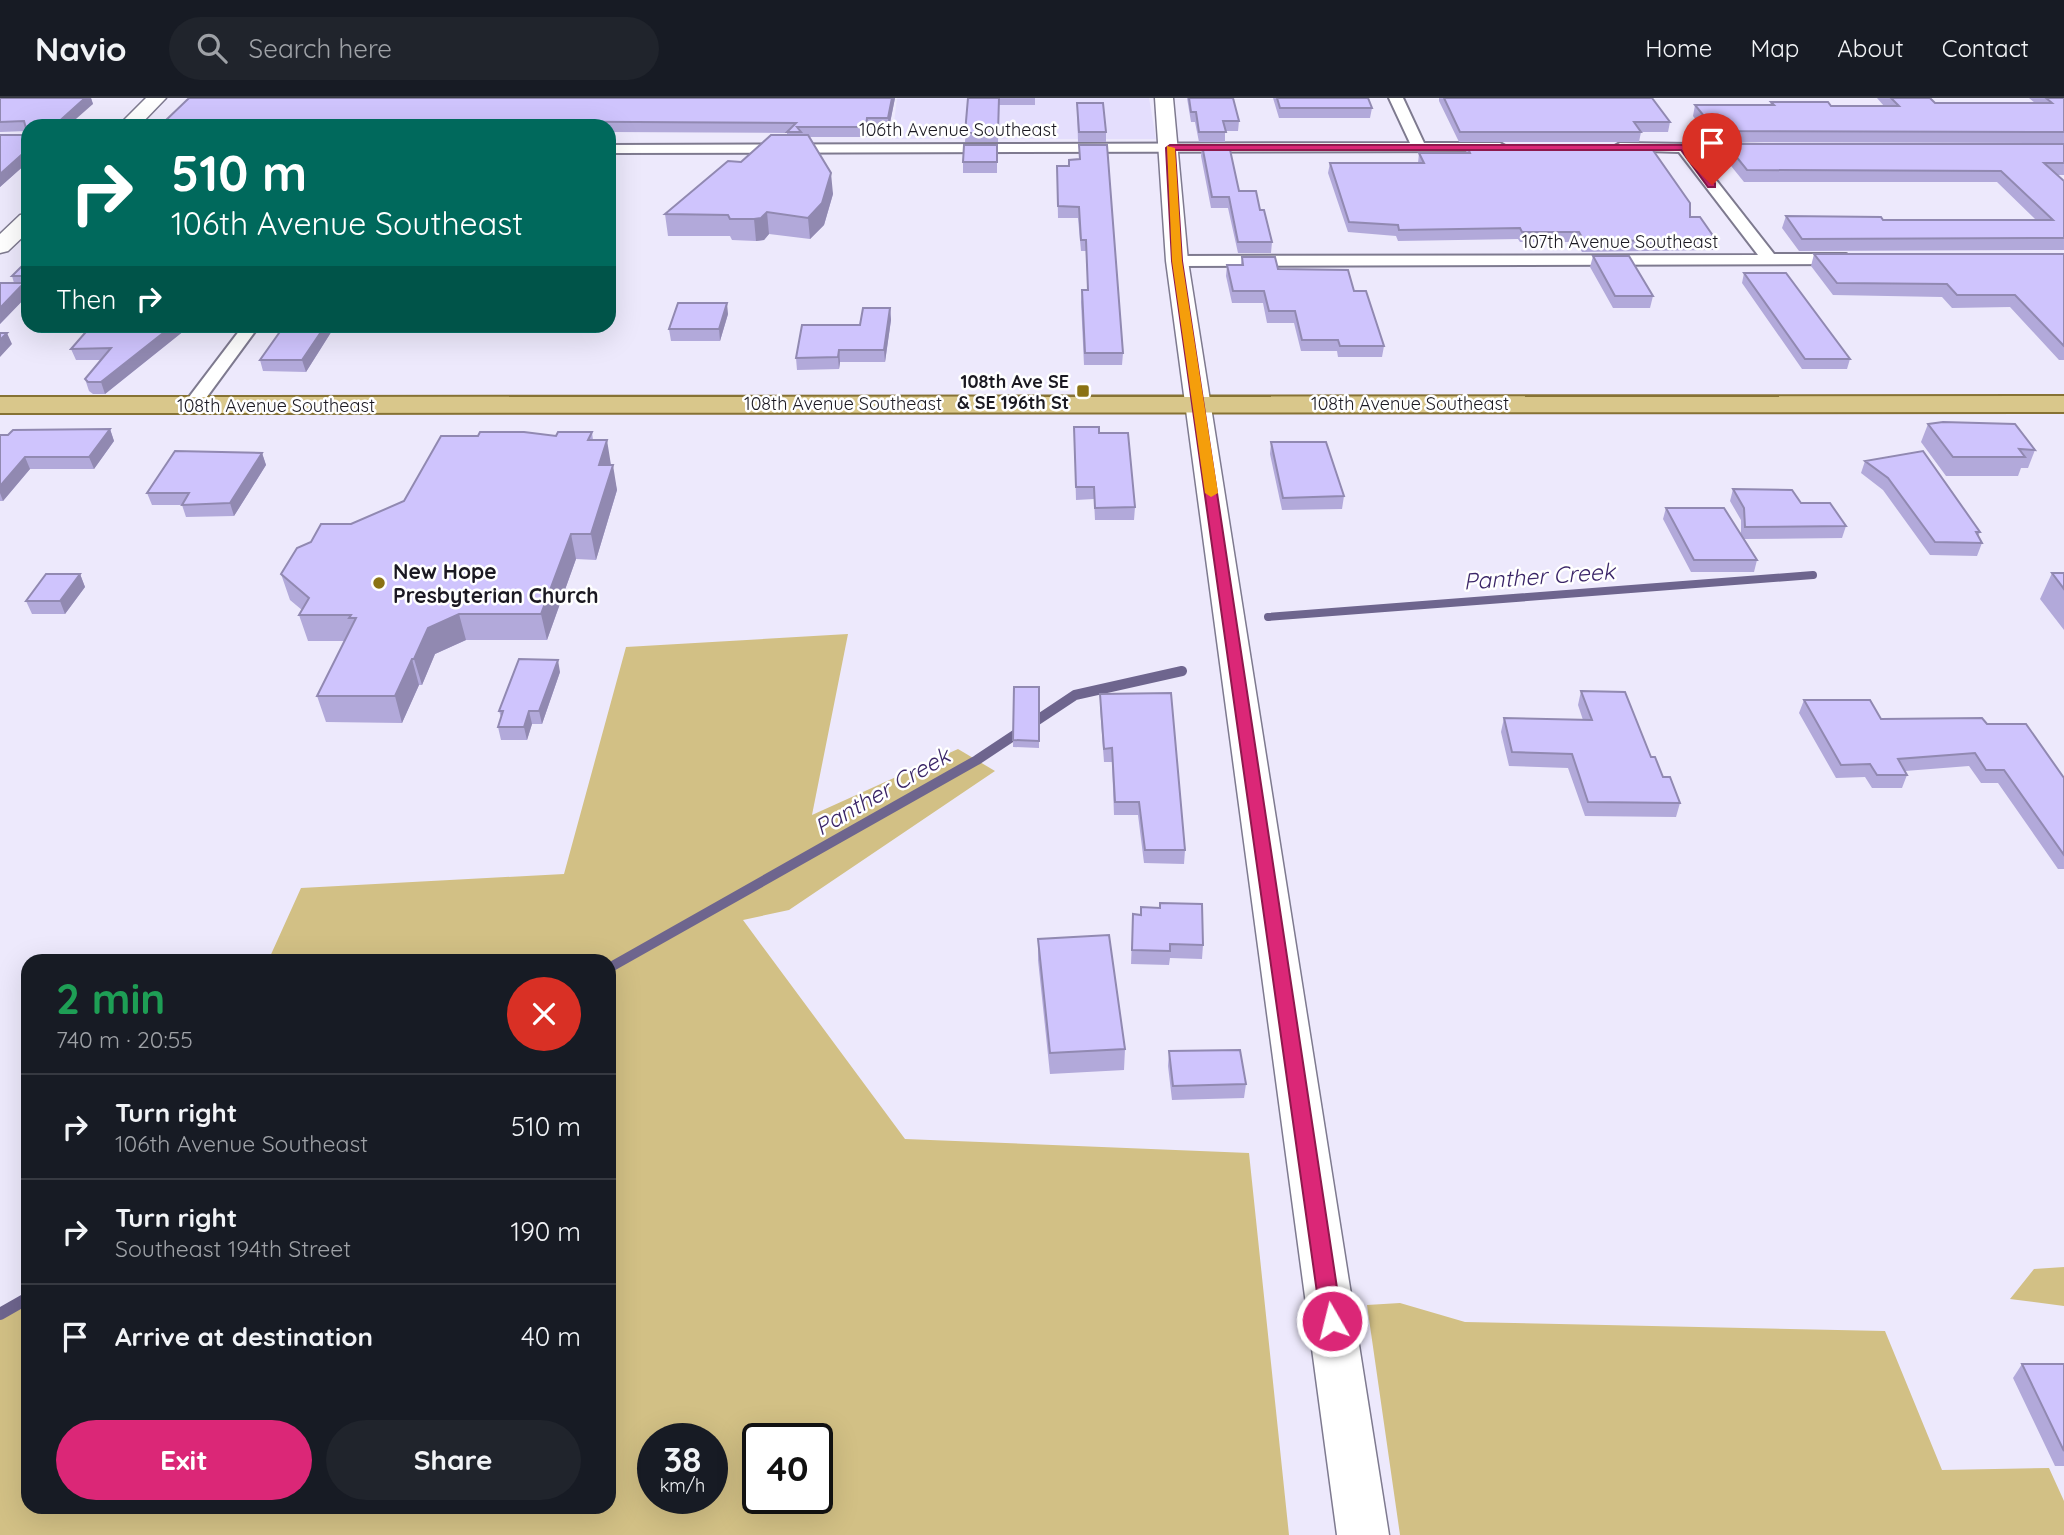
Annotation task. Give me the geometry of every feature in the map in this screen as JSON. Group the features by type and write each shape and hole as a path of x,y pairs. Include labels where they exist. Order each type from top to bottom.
{"main road":[{"name":"108th Avenue Southeast","path":"0,405 1198,402 2064,404"}],"street":[{"path":"135,119 157,98"},
{"path":"1164,98 1177,261 1363,1535"},
{"path":"1396,98 1419,148"},
{"name":"106th Avenue Southeast","path":"616,149 1516,148"},
{"path":"1600,148 1779,148"},
{"path":"1683,148 1769,259"},
{"path":"0,246 21,226"},
{"name":"107th Avenue Southeast","path":"1177,261 1863,259"},
{"path":"192,405 246,333"}],"shaded area":[{"path":"897,98 1149,98 1156,139 892,139"},
{"path":"848,634 812,815 958,749 995,771 789,910 743,920 905,1139 1249,1153 1289,1535 0,1535 0,1318 21,1308 21,1514 616,1514 616,954 271,954 301,888 564,874 626,647"},
{"path":"2064,1267 2064,1306 2010,1299 2034,1269"},
{"path":"1400,1303 1465,1322 1885,1331 1942,1470 2049,1468 2064,1501 2064,1535 1400,1535 1367,1305"}],"building":[{"path":"0,98 85,98 62,119 0,122"},
{"path":"189,98 892,98 888,118 867,118 866,127 797,127 801,132 787,132 796,123 616,122 616,119 167,119"},
{"path":"968,98 999,98 998,133 965,133"},
{"path":"1189,98 1233,98 1239,121 1223,121 1226,132 1199,132 1196,112 1191,112"},
{"path":"1277,98 1368,98 1372,108 1280,108"},
{"path":"1444,98 1652,98 1670,122 1634,122 1641,132 1460,132"},
{"path":"1891,98 1930,98 1935,103 2052,103 2046,98 2064,98 2064,132 1716,131 1695,105 1828,102 1831,106 1899,106"},
{"path":"1077,103 1103,103 1106,132 1079,132"},
{"path":"0,135 21,135 21,155 0,174"},
{"path":"771,135 808,135 831,173 822,203 808,218 767,212 761,218 754,219 730,219 728,215 665,214 728,161 741,162"},
{"path":"1726,144 2064,144 2064,163 2044,163 2064,181 2064,238 1802,239 1786,216 1881,217 1883,220 2053,220 2001,171 1747,170"},
{"path":"964,145 997,145 997,162 963,162"},
{"path":"1079,145 1107,145 1123,353 1085,353 1082,290 1088,290 1086,240 1081,240 1079,207 1058,206 1057,166 1069,166 1069,160 1080,159"},
{"path":"1202,145 1229,145 1239,191 1256,191 1272,242 1238,242 1229,197 1212,197"},
{"path":"1467,146 1650,146 1690,203 1690,217 1700,217 1716,240 1584,241 1579,232 1522,232 1520,228 1399,230 1398,225 1349,222 1330,163 1424,163 1419,153 1470,153"},
{"path":"1814,254 2064,254 2064,346 2015,295 1957,295 1947,284 1837,283"},
{"path":"1593,256 1629,256 1653,296 1615,296"},
{"path":"1242,257 1275,257 1278,269 1348,270 1354,291 1366,291 1384,346 1340,346 1338,340 1302,340 1295,311 1269,311 1264,291 1233,291 1227,265 1243,265"},
{"path":"21,267 21,276 12,276"},
{"path":"1744,273 1786,273 1850,359 1805,359"},
{"path":"0,283 21,283 21,286 0,308"},
{"path":"678,303 727,303 719,329 669,329"},
{"path":"863,308 890,308 884,350 839,350 838,357 796,358 802,325 860,325"},
{"path":"85,333 163,333 101,382 88,382 85,379 111,348 71,349"},
{"path":"279,333 320,333 302,360 260,360"},
{"path":"1928,424 2015,424 2035,450 2019,449 2025,457 1953,457"},
{"path":"1074,427 1099,427 1099,433 1128,433 1135,507 1095,508 1094,487 1076,487"},
{"path":"110,429 89,457 25,457 0,486 0,435 8,435 13,430"},
{"name":"New Hope Presbyterian Church","path":"480,432 524,432 556,436 558,432 592,432 588,440 607,440 599,465 613,465 591,534 571,534 541,614 459,614 428,628 395,696 317,696 356,618 349,618 351,615 299,615 309,598 281,574 297,548 311,542 321,524 351,524 404,501 441,436 478,436"},
{"path":"1271,442 1326,442 1344,496 1283,498"},
{"path":"175,451 262,453 230,503 182,505 189,493 147,493"},
{"path":"1923,451 1980,532 1976,532 1982,543 1935,542 1888,478 1865,461"},
{"path":"1733,489 1792,490 1801,503 1830,503 1846,526 1745,527 1744,508"},
{"path":"1666,508 1724,508 1757,560 1694,560"},
{"path":"2052,573 2064,573 2064,589"},
{"path":"46,574 80,574 60,601 26,601"},
{"path":"519,659 558,660 539,711 529,711 524,727 498,727 503,711 499,711"},
{"path":"1014,687 1039,687 1039,741 1013,740"},
{"path":"1581,691 1625,692 1651,757 1655,757 1663,777 1670,777 1680,803 1588,802 1572,754 1512,752 1504,718 1592,720"},
{"path":"1171,693 1185,850 1145,850 1139,802 1115,802 1112,748 1104,749 1100,694"},
{"path":"1804,700 1870,700 1881,719 1982,718 1987,724 2026,724 2064,778 2064,855 2004,770 1986,770 1975,753 1898,759 1907,775 1877,775 1870,764 1841,765"},
{"path":"1160,903 1202,904 1203,945 1170,944 1170,951 1132,950 1133,914 1141,915 1141,907 1160,908"},
{"path":"1109,935 1125,1049 1050,1053 1038,939"},
{"path":"1240,1050 1246,1084 1173,1086 1169,1051"},
{"path":"2022,1364 2064,1364 2064,1451"}],"waterway":[{"name":"Panther Creek","path":"1268,617 1813,575"},
{"name":"Panther Creek","path":"616,964 977,760 1075,695 1182,671"},
{"name":"Panther Creek","path":"0,1314 21,1302"}],"slow traffic":[{"path":"1171,148 1177,261 1211,493"}],"place":[{"name":"108th Ave SE & SE 196th St","path":"1083,391"},
{"name":"New Hope Presbyterian Church","path":"379,583"}],"route":[{"path":"1332,1321 1177,261 1170,148 1683,148 1712,185"}]}
